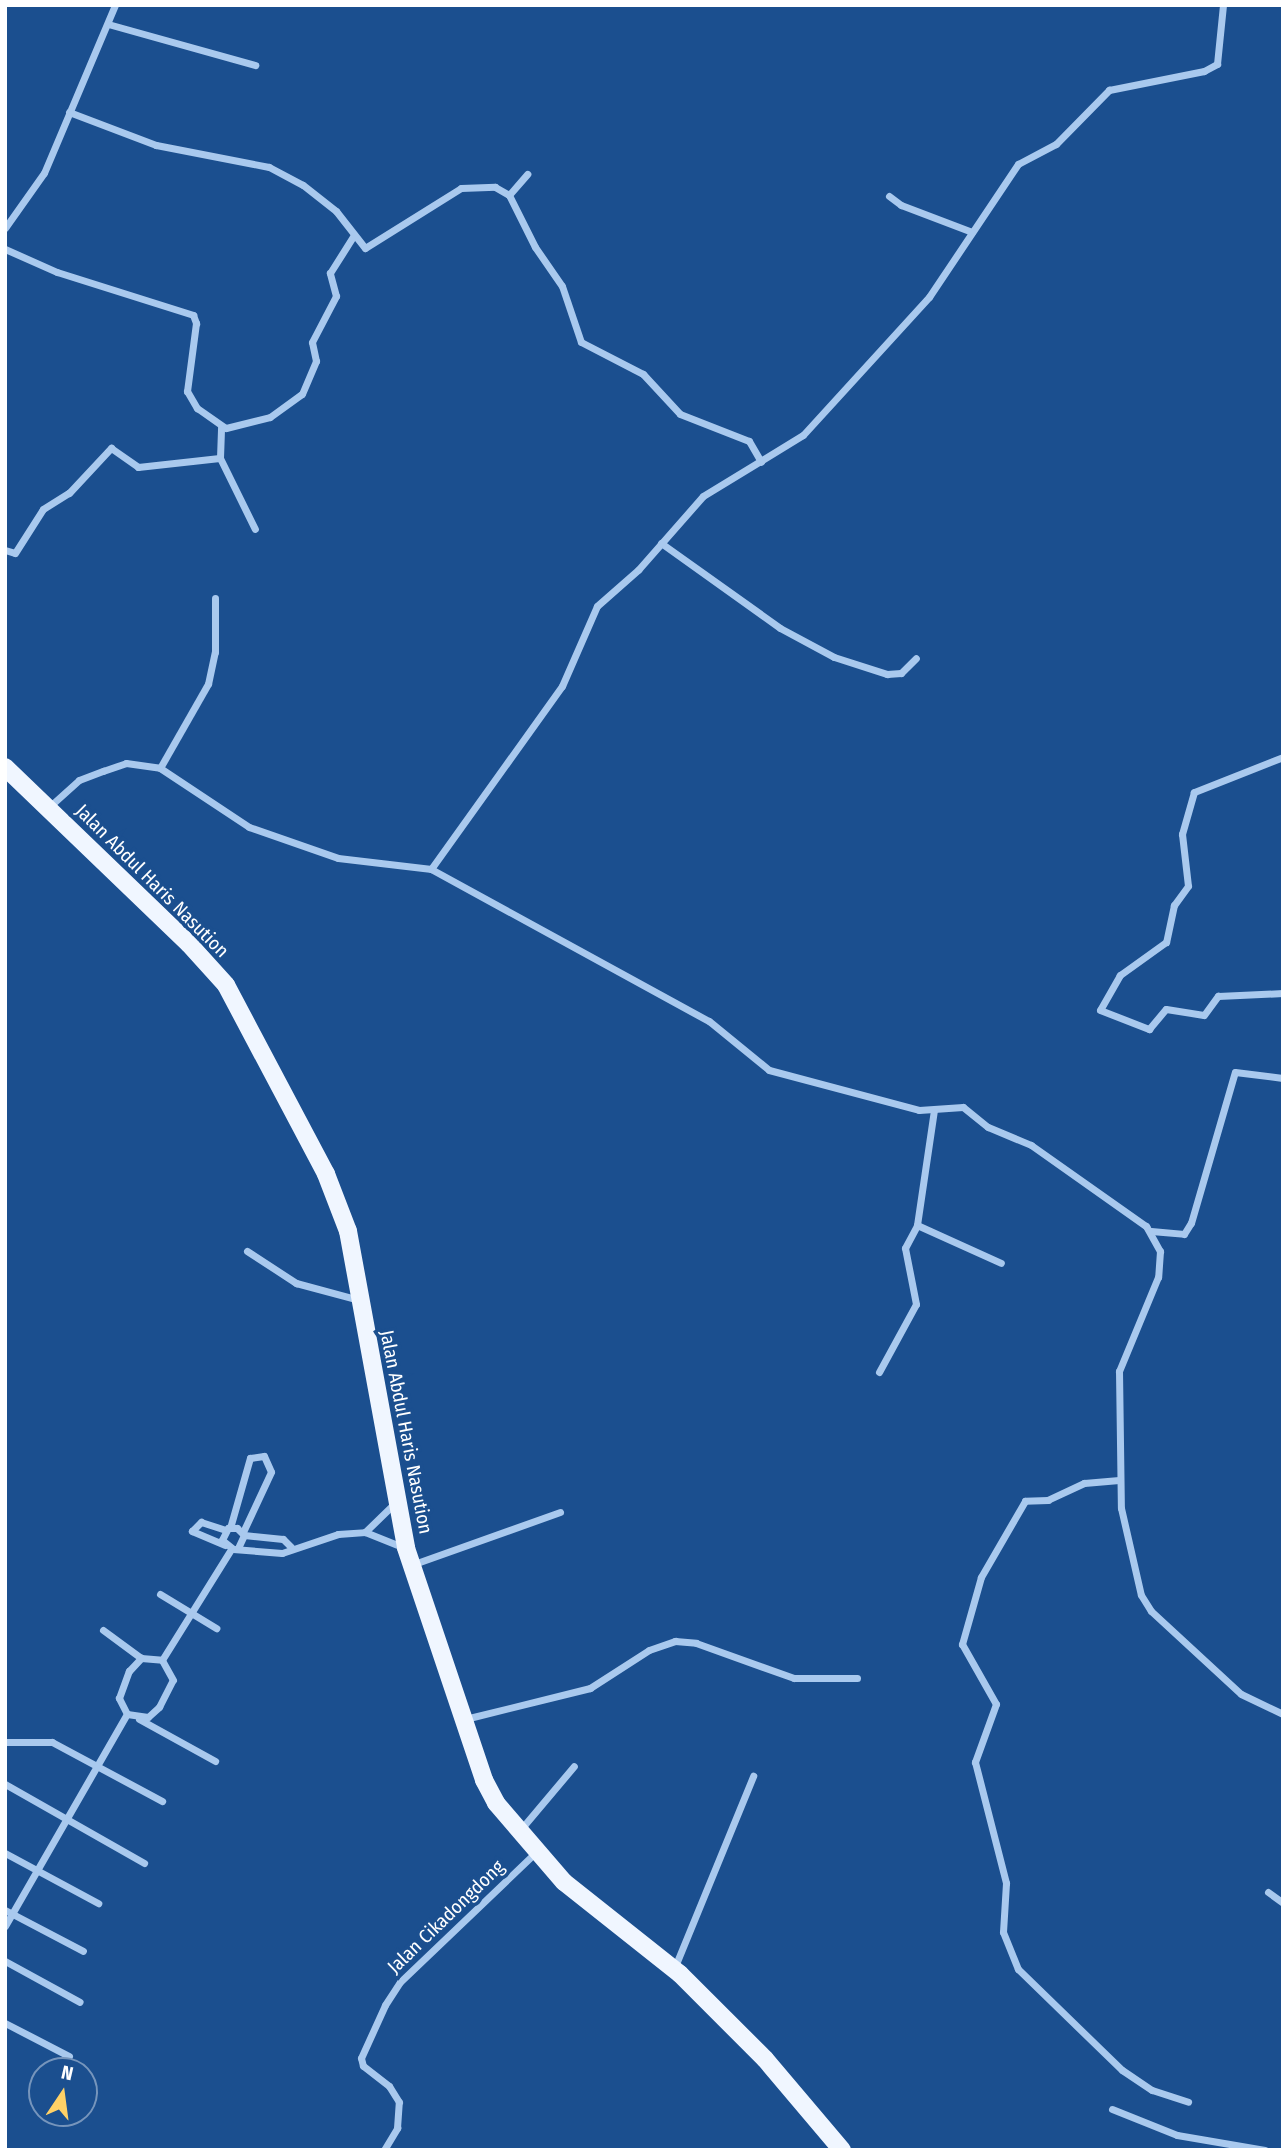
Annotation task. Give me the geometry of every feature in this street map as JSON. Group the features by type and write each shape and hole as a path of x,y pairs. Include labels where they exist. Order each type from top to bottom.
{"main road":[{"name":"Jalan Abdul Haris Nasution","path":"5,767 49,807 226,985 326,1174 348,1231 396,1502 410,1556 484,1780 505,1819 564,1882 674,1970 765,2059 842,2150"}],"street":[{"path":"5,228 44,173 115,6 105,5"},
{"path":"431,869 562,686 592,612 661,543 703,496 803,435 929,297 1018,164 1056,144 1103,94 1116,87 1204,71 1217,64 1222,50 1223,5"},
{"path":"107,24 255,65"},
{"path":"69,112 156,145 269,167 303,185 336,211 354,234 370,248 466,187 495,187 509,195 534,247 562,286 581,342 643,374 681,414 749,441 761,462"},
{"path":"509,195 527,174"},
{"path":"889,196 901,205 972,232"},
{"path":"5,249 57,272 193,315 196,323 187,391 197,408 221,427 270,417 302,394 316,361 312,342 336,296 330,273 354,234"},
{"path":"221,427 220,458 255,528"},
{"path":"5,550 15,553 43,509 69,493 108,449 138,467 220,458"},
{"path":"661,543 780,628 834,657 887,674 901,673 916,658"},
{"path":"160,768 208,684 215,652 215,598"},
{"path":"1283,757 1194,792 1182,834 1188,886 1174,905 1166,942 1120,975 1100,1010 1149,1029 1166,1009 1204,1016 1218,996 1283,993"},
{"path":"49,807 79,780 103,771 125,764 160,768 249,827 347,860 392,861 431,869 709,1021 769,1070 934,1110 956,1106 970,1110 988,1127 1031,1144 1150,1231 1160,1251 1155,1289 1120,1364 1119,1480 1122,1520 1146,1604 1241,1694 1283,1714"},
{"path":"1150,1231 1180,1234 1191,1223 1235,1072 1283,1078"},
{"path":"879,1372 913,1316 916,1297 905,1248 918,1225 934,1110"},
{"path":"918,1225 1001,1263"},
{"path":"247,1251 296,1283 360,1300"},
{"path":"162,1660 231,1547 243,1533 271,1472 264,1456 250,1458 228,1529 231,1547"},
{"path":"1119,1480 1084,1483 1048,1500 1025,1502 981,1577 962,1644 996,1704 975,1762 1006,1883 1003,1932 1018,1969 1122,2070 1152,2090 1188,2102"},
{"path":"291,1547 283,1539 198,1522 192,1531 231,1547 282,1553 291,1547 365,1532 396,1502"},
{"path":"365,1532 410,1556 560,1512"},
{"path":"160,1594 216,1628"},
{"path":"103,1630 141,1658 162,1660 172,1672 171,1685 153,1714 139,1719"},
{"path":"465,1719 590,1688 649,1650 675,1641 696,1643 794,1678 857,1678"},
{"path":"141,1658 129,1671 119,1698 127,1714 215,1761"},
{"path":"5,1926 9,1911 37,1870 127,1714"},
{"path":"5,1742 44,1740 98,1765 162,1801"},
{"path":"518,1832 574,1766"},
{"path":"674,1970 753,1776"},
{"path":"5,1784 144,1863"},
{"path":"5,1853 97,1903"},
{"name":"Jalan Cikadongdong","path":"384,2150 397,2128 399,2102 389,2086 363,2066 361,2058 385,2005 410,1972 535,1853"},
{"path":"1268,1892 1283,1903"},
{"path":"9,1911 83,1951"},
{"path":"5,1961 80,2002"},
{"path":"5,2023 69,2056"},
{"path":"1112,2109 1177,2135 1265,2150"}]}
